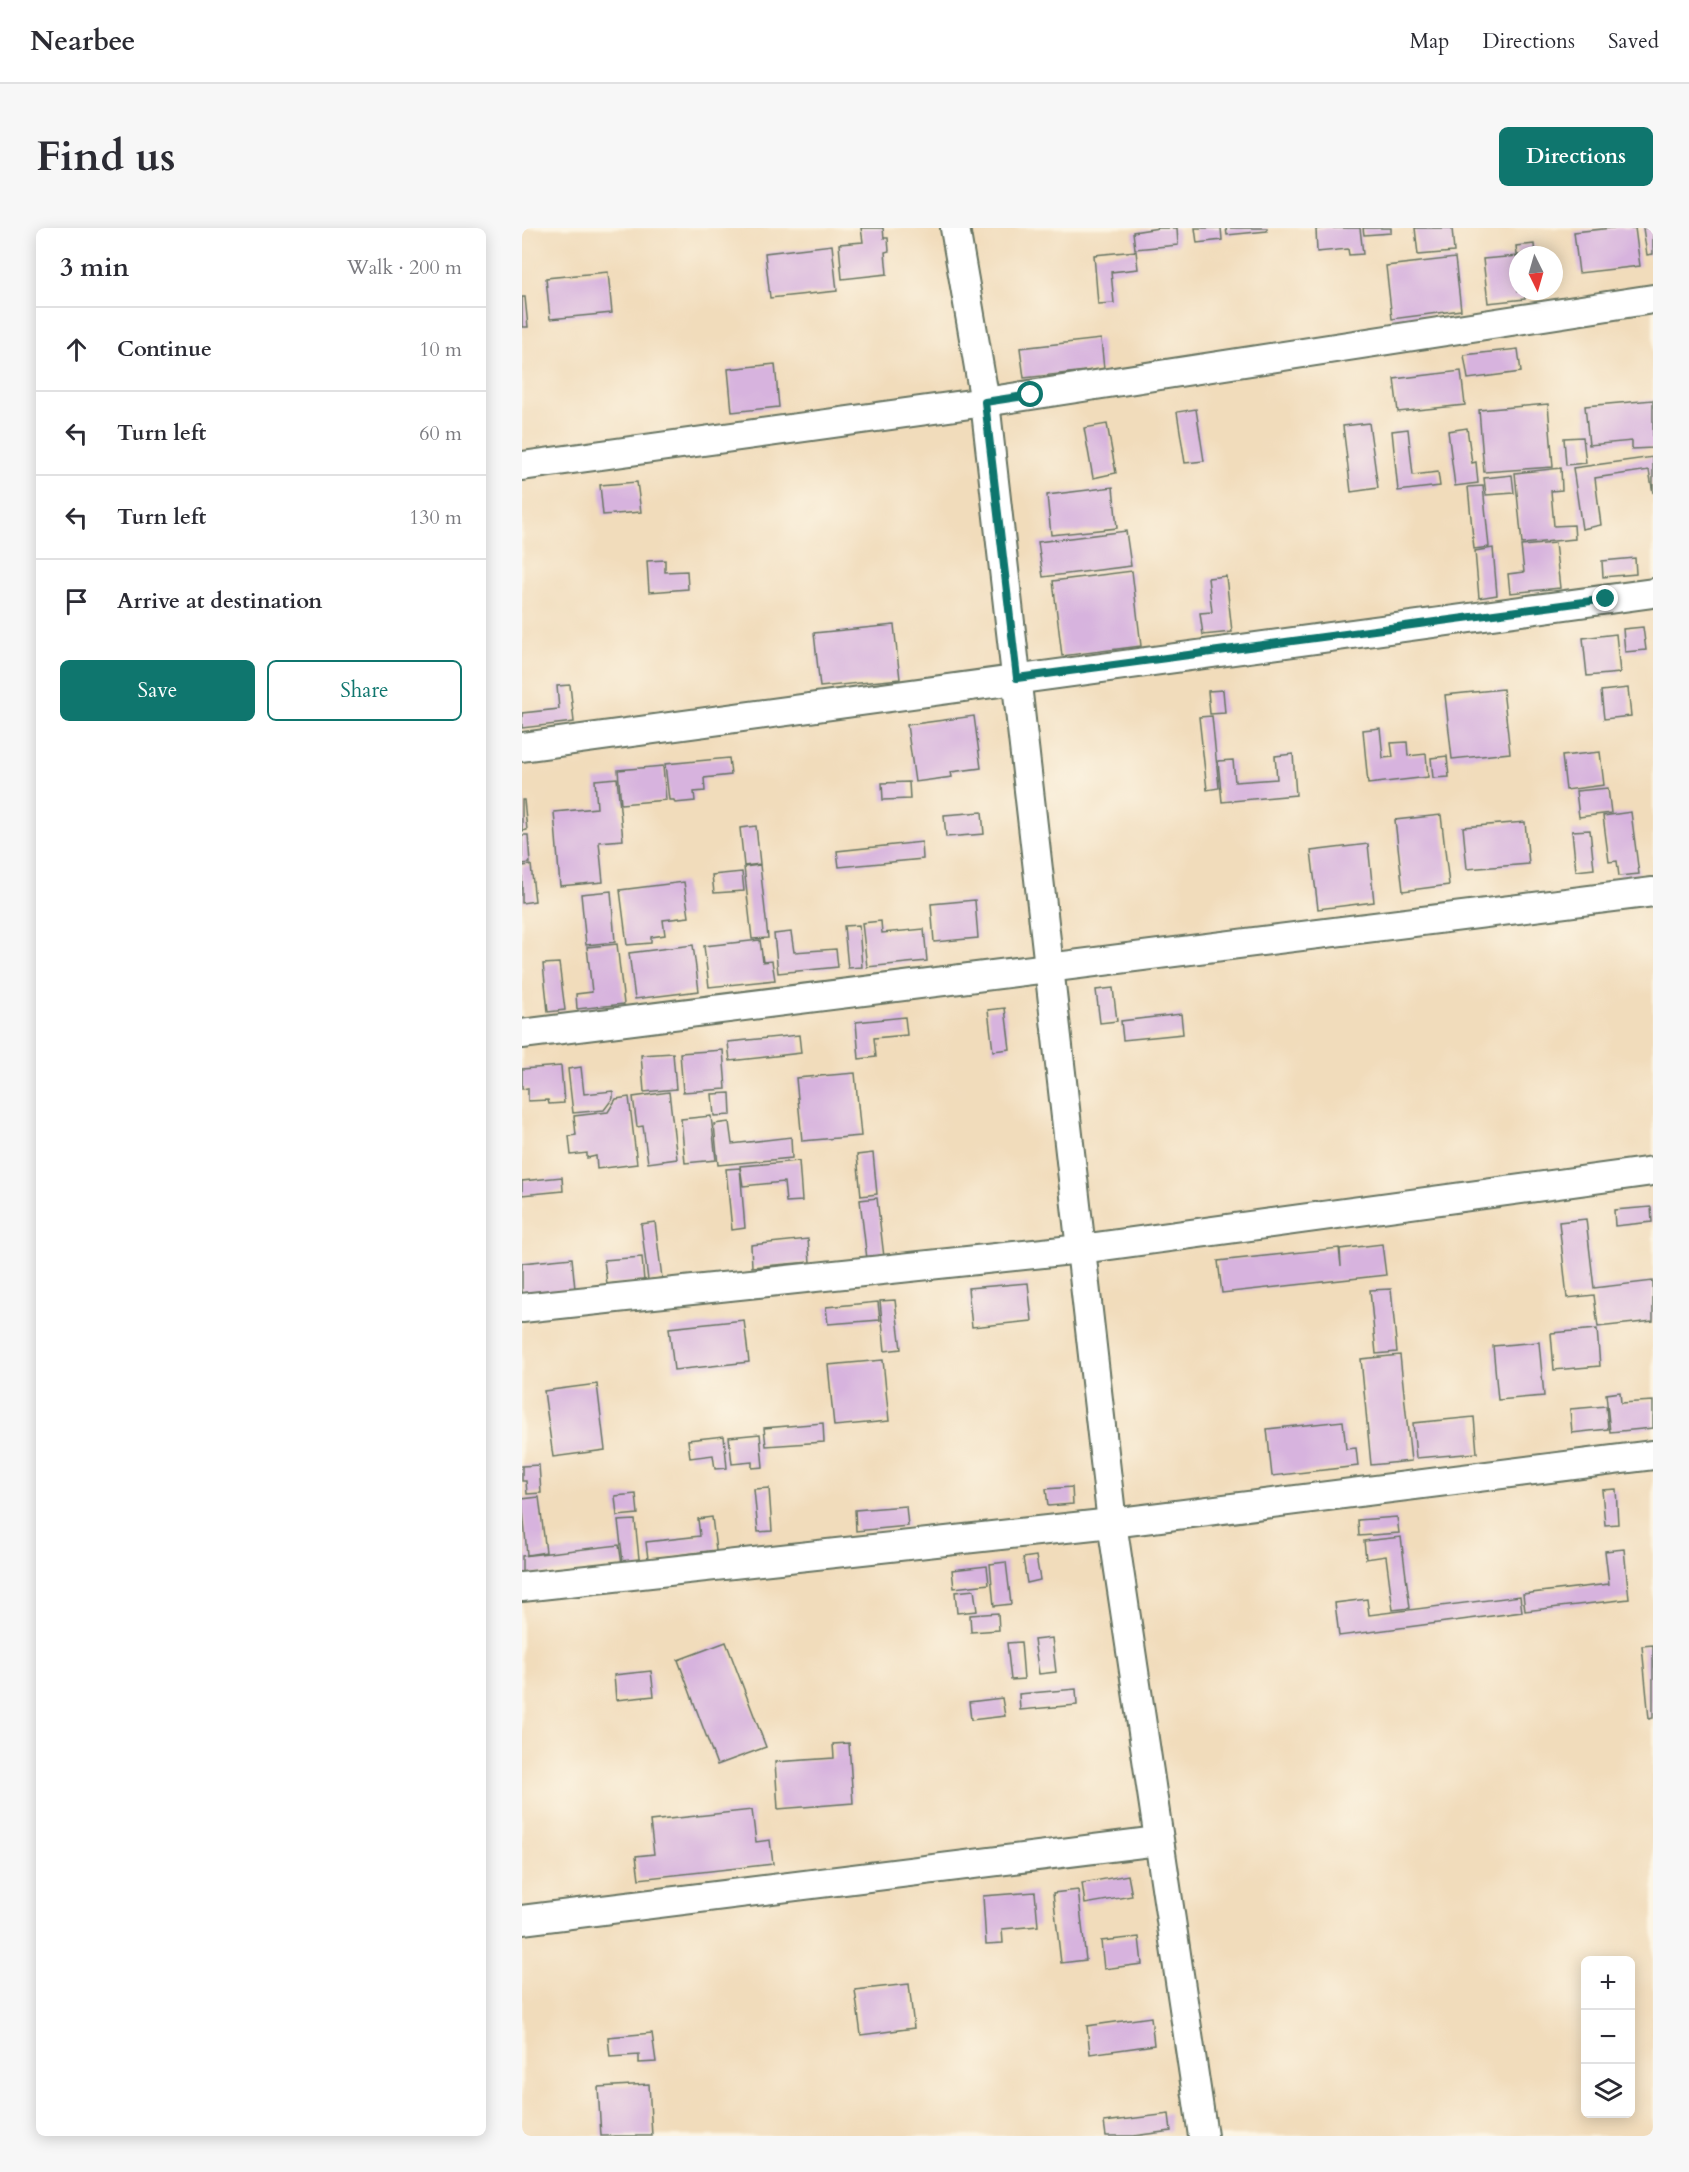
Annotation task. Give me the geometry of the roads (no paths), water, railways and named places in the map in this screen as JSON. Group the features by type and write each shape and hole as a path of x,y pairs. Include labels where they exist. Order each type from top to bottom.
{"street":[{"path":"955,228 985,402 1112,1523 1203,2136"},
{"path":"522,466 985,402 1653,300"},
{"path":"522,747 1653,593"},
{"path":"522,1034 1653,892"},
{"path":"522,1308 1081,1249 1653,1171"},
{"path":"522,1587 1112,1523 1653,1455"},
{"path":"522,1920 1158,1841"}]}
